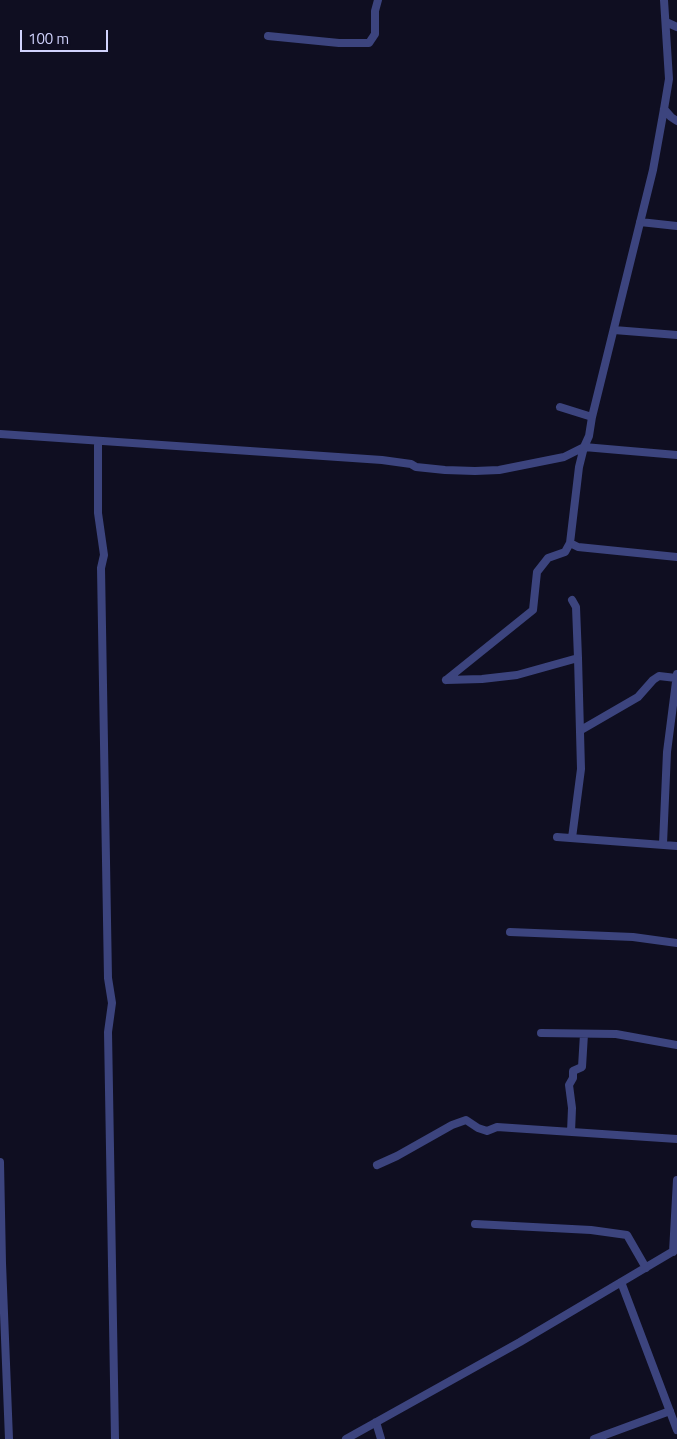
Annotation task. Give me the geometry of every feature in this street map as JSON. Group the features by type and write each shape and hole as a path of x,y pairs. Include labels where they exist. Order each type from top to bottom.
{"street":[{"path":"268,36 339,43 369,43 375,34 375,11 378,0"},
{"path":"578,658 517,675 482,679 446,680 533,610 536,572 548,558 565,552 570,543 579,468 589,436 592,417 653,170 664,109 669,79 664,0"},
{"path":"666,22 677,26"},
{"path":"664,109 677,121"},
{"path":"640,222 677,226"},
{"path":"614,330 677,335"},
{"path":"560,407 592,417"},
{"path":"0,434 382,460 411,464 416,467 475,471 499,470 564,457 584,447 677,455"},
{"path":"98,441 98,513 104,555 102,568 108,978 112,1003 108,1032 115,1439"},
{"path":"570,543 578,547 677,557"},
{"path":"572,600 576,606 581,730 581,773 572,838"},
{"path":"663,844 667,752 677,674"},
{"path":"581,730 638,697 659,676 676,678"},
{"path":"557,837 677,846"},
{"path":"510,932 633,937 677,943"},
{"path":"541,1033 616,1034 677,1045"},
{"path":"571,1132 572,1108 569,1085 573,1078 573,1071 582,1067 584,1034"},
{"path":"377,1165 452,1125 466,1120 478,1128 487,1130 497,1127 677,1139"},
{"path":"0,1162 2,1272 9,1439"},
{"path":"346,1439 520,1342 675,1250 677,1180"},
{"path":"476,1224 591,1230 628,1234 646,1268"},
{"path":"621,1282 677,1430"},
{"path":"594,1439 670,1411"},
{"path":"376,1422 381,1439"}]}
